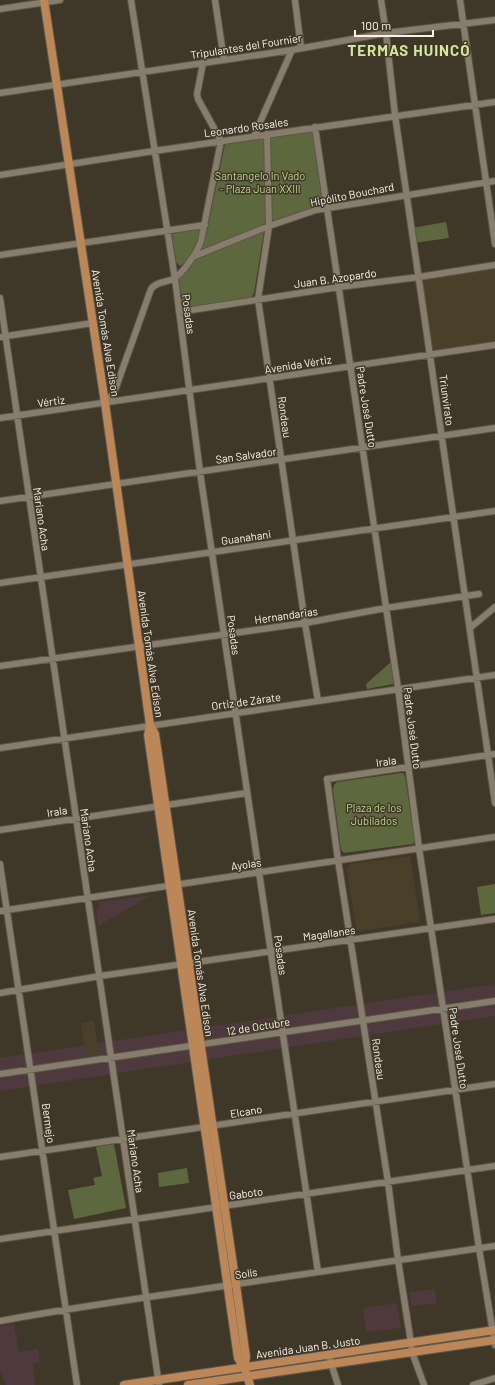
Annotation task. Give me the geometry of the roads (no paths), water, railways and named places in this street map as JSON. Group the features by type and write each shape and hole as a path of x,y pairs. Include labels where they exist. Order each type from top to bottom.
{"main road":[{"name":"Avenida Tomás Alva Edison","path":"45,1 128,565 150,725 148,735 162,805"},
{"name":"Avenida Tomás Alva Edison","path":"150,725 155,734 162,805 173,885 244,1367"},
{"name":"Avenida Juan B. Justo","path":"124,1385 158,1382 244,1367 493,1331"},
{"name":"Avenida Juan B. Justo","path":"188,1385 412,1352 494,1342"},
{"path":"244,1367 250,1385"}],"street":[{"path":"0,9 45,1 60,0"},
{"name":"Posadas","path":"131,0 141,72 175,279 200,472 318,1272"},
{"path":"216,0 224,60"},
{"path":"295,0 301,48"},
{"name":"Triunvirato","path":"381,0 395,115 495,803"},
{"path":"460,0 462,25 495,244"},
{"name":"Tripulantes del Fournier","path":"0,93 292,50 386,33 495,20"},
{"path":"254,136 292,50"},
{"path":"105,403 114,392 151,289 158,283 175,279 195,256 201,241 221,141 198,99 197,94 203,63"},
{"name":"Leonardo Rosales","path":"0,175 69,163 395,115 495,102"},
{"name":"Padre José Dutto","path":"315,127 398,688 419,848 494,1342"},
{"name":"Rondeau","path":"267,134 269,226 258,299 305,623 318,701"},
{"name":"Hipólito Bouchard","path":"195,256 269,226 327,207 495,181"},
{"path":"0,255 204,225"},
{"name":"Juan B. Azopardo","path":"179,312 339,287 495,266"},
{"name":"Mariano Acha","path":"0,298 3,336 17,416 41,577 158,1382"},
{"path":"3,336 93,323"},
{"name":"Avenida Vértiz","path":"105,403 495,345"},
{"name":"Vértiz","path":"0,418 105,403"},
{"name":"San Salvador","path":"0,501 495,428"},
{"name":"Guanahani","path":"0,583 495,511"},
{"name":"Hernandarias","path":"0,666 305,623 386,608 479,594"},
{"path":"470,628 495,607"},
{"name":"Ortiz de Zárate","path":"0,748 398,688 495,675"},
{"name":"Irala","path":"328,779 495,754"},
{"name":"Rondeau","path":"328,779 338,860 364,1020 412,1352 424,1385"},
{"name":"Irala","path":"0,830 247,793"},
{"name":"Ayolas","path":"3,910 495,837"},
{"name":"Bermejo","path":"0,864 3,910 19,990 77,1385"},
{"name":"Magallanes","path":"0,993 100,976 495,919"},
{"name":"12 de Octubre","path":"0,1074 495,1001"},
{"name":"Elcano","path":"0,1157 495,1084"},
{"name":"Gaboto","path":"0,1239 495,1166"},
{"name":"Solís","path":"0,1321 146,1296 232,1285 495,1246"},
{"path":"330,1355 331,1364 338,1385"},
{"path":"473,1385 495,1378"}],"district":[{"name":"TERMAS HUINCÓ","path":"409,50"}],"park label":[{"name":"Santangelo In Vado - Plaza Juan XXIII","path":"260,181"},
{"name":"Plaza de los Jubilados","path":"374,813"}]}
